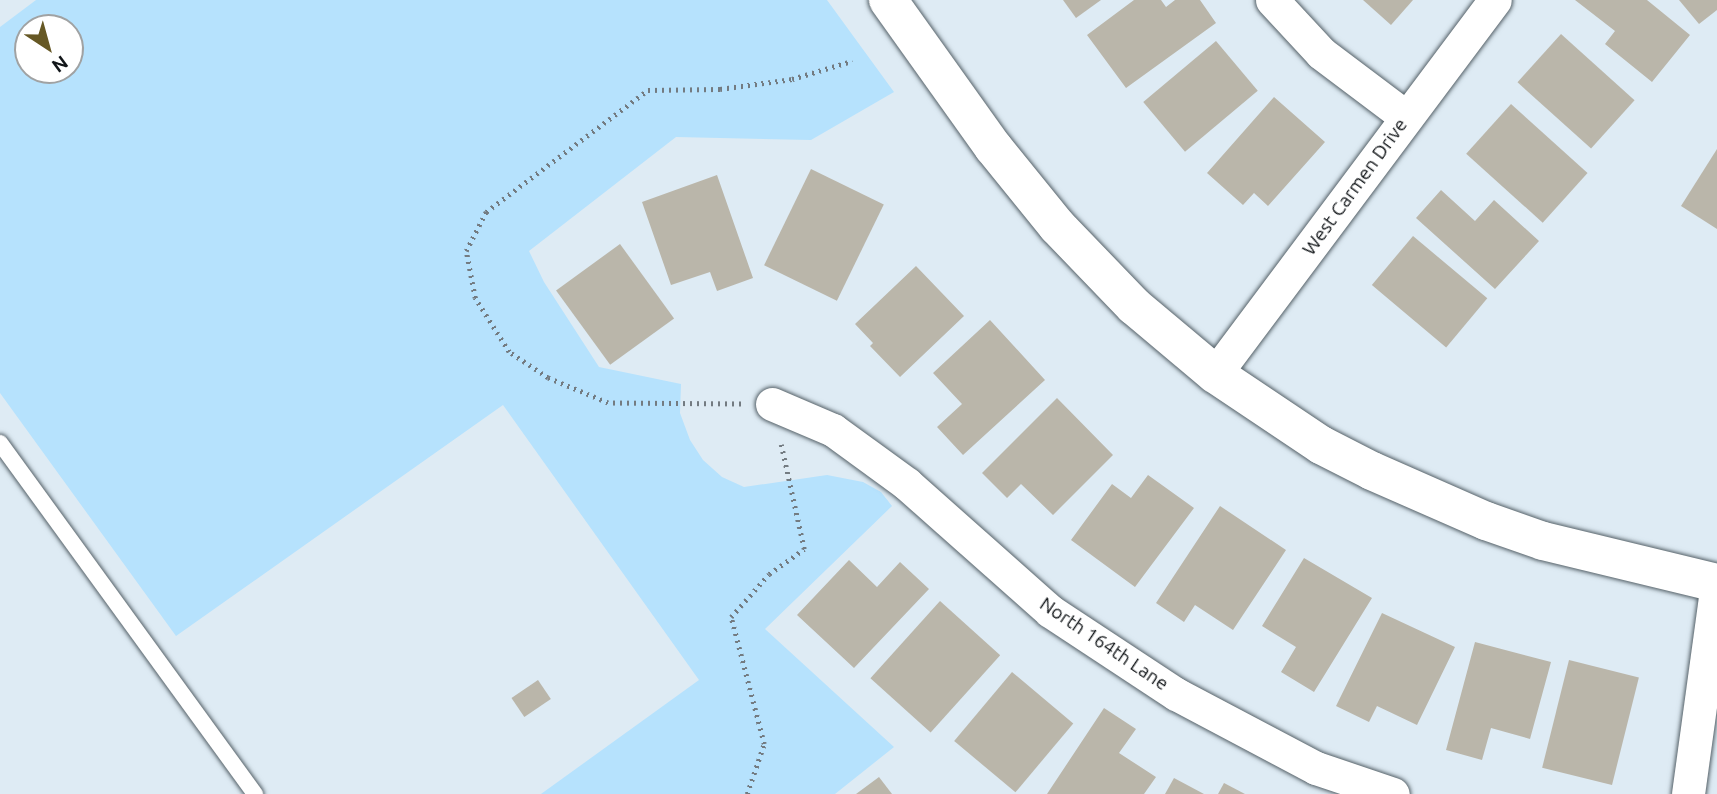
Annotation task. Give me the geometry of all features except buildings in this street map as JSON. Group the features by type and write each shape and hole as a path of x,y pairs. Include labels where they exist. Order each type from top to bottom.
{"main road":[{"path":"888,0 993,146 1057,226 1134,306 1215,374 1321,444 1372,471 1486,521 1568,548 1717,583"}],"street":[{"path":"1272,0 1321,52 1406,117"},
{"name":"West Carmen Drive","path":"1215,374 1495,0"},
{"name":"North 164th Lane","path":"772,404 833,430 906,484 1050,611 1176,694 1316,768 1393,794"},
{"path":"1688,794 1717,583"}],"lane":[{"path":"0,443 255,794"}],"path":[{"path":"747,794 764,744 731,617 769,574 804,549 772,404 608,403 548,378 509,352 475,298 466,251 486,212 648,90 720,89 792,79 852,61"}],"shaded area":[{"path":"36,0 827,0 894,92 811,140 676,137 529,251 544,282 599,367 681,384 680,413 690,440 703,460 722,477 744,487 827,475 863,482 881,492 892,506 765,629 894,747 835,794 541,794 699,680 503,405 176,636 0,393 0,27 14,16 14,84 84,84 84,14 17,14"}]}
